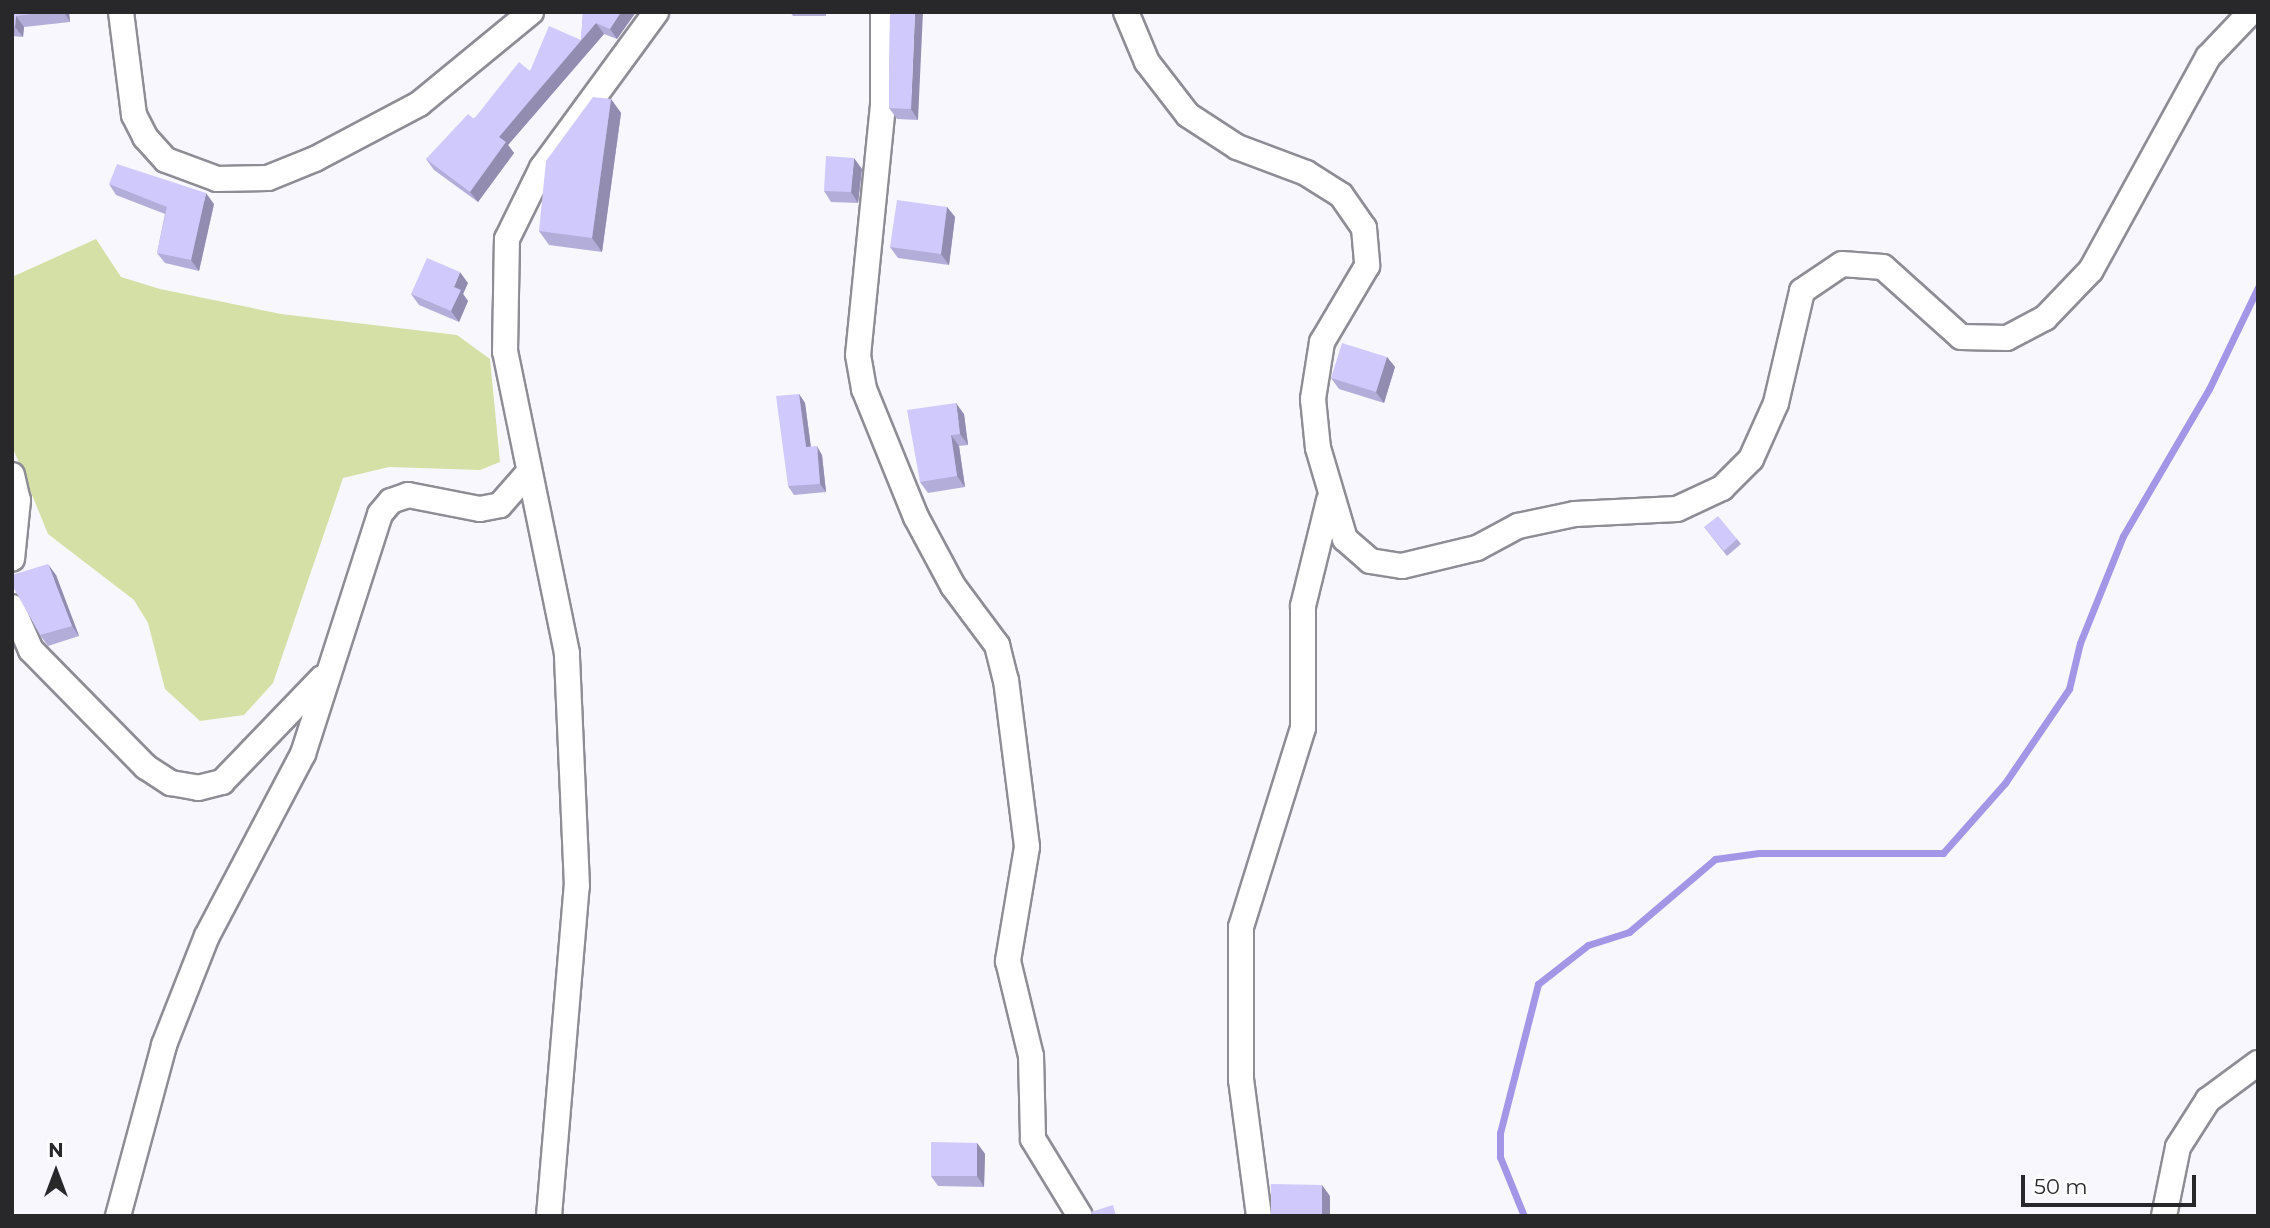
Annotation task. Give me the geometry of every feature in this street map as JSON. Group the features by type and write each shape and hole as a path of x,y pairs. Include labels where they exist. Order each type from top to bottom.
{"street":[{"path":"121,12 134,116 145,137 166,160 217,179 268,178 315,159 419,104 531,12"},
{"path":"549,1216 577,886 567,653 505,352 507,239 542,168 656,12"},
{"path":"883,12 883,105 858,355 868,401 916,517 953,586 997,645 1006,680 1027,847 1008,961 1031,1056 1033,1139 1080,1216"},
{"path":"1126,12 1147,62 1188,115 1237,147 1306,173 1341,195 1364,228 1367,266 1322,342 1313,399 1328,500 1345,539 1362,554 1402,566 1575,514 1677,509 1722,488 1751,459 1776,403 1802,291 1842,264 1884,267 1961,337 2007,338 2045,318 2091,270 2208,57 2251,12"},
{"path":"118,1216 164,1045 207,936 303,754 371,529 391,501 408,495 480,509 500,505 529,472"},
{"path":"12,475 18,500 12,559"},
{"path":"1259,1216 1241,1080 1241,927 1303,728 1303,606 1328,500"},
{"path":"12,607 31,650 146,767 171,783 198,788 222,782 328,672"},
{"path":"2164,1216 2178,1147 2208,1100 2258,1063"}],"green space":[{"path":"96,239 121,277 160,289 281,314 457,335 490,359 500,462 480,470 389,467 343,478 273,683 244,715 200,721 165,689 148,623 134,600 48,534 12,446 12,277"}],"building":[{"path":"12,12 48,12 16,16 15,27 12,26"},
{"path":"583,12 621,12 610,29 596,23 530,100 499,137 506,142 470,192 426,159 468,114 474,119 519,62 530,71 549,26 581,40"},
{"path":"890,12 915,12 911,109 889,108"},
{"path":"593,97 611,99 592,238 539,231 546,161"},
{"path":"826,156 854,158 851,192 824,191"},
{"path":"117,164 206,193 191,260 157,253 167,207 109,184"},
{"path":"897,200 947,207 941,254 890,247"},
{"path":"427,258 460,272 454,287 461,290 451,311 411,294"},
{"path":"1342,343 1387,357 1376,392 1331,378"},
{"path":"799,394 806,447 817,446 820,484 788,486 776,396"},
{"path":"956,403 960,434 951,435 957,476 920,482 907,410"},
{"path":"1718,516 1737,539 1724,551 1704,527"},
{"path":"48,564 72,626 40,635 12,585 12,575"},
{"path":"931,1142 977,1143 977,1176 931,1176"},
{"path":"1271,1184 1322,1185 1322,1216 1271,1216"},
{"path":"1113,1205 1116,1216 1092,1216 1091,1212"}],"waterway":[{"path":"1524,1216 1500,1157 1500,1133 1538,984 1588,945 1629,932 1715,859 1759,853 1943,853 2005,783 2069,689 2080,643 2123,536 2209,389 2258,287"}]}
